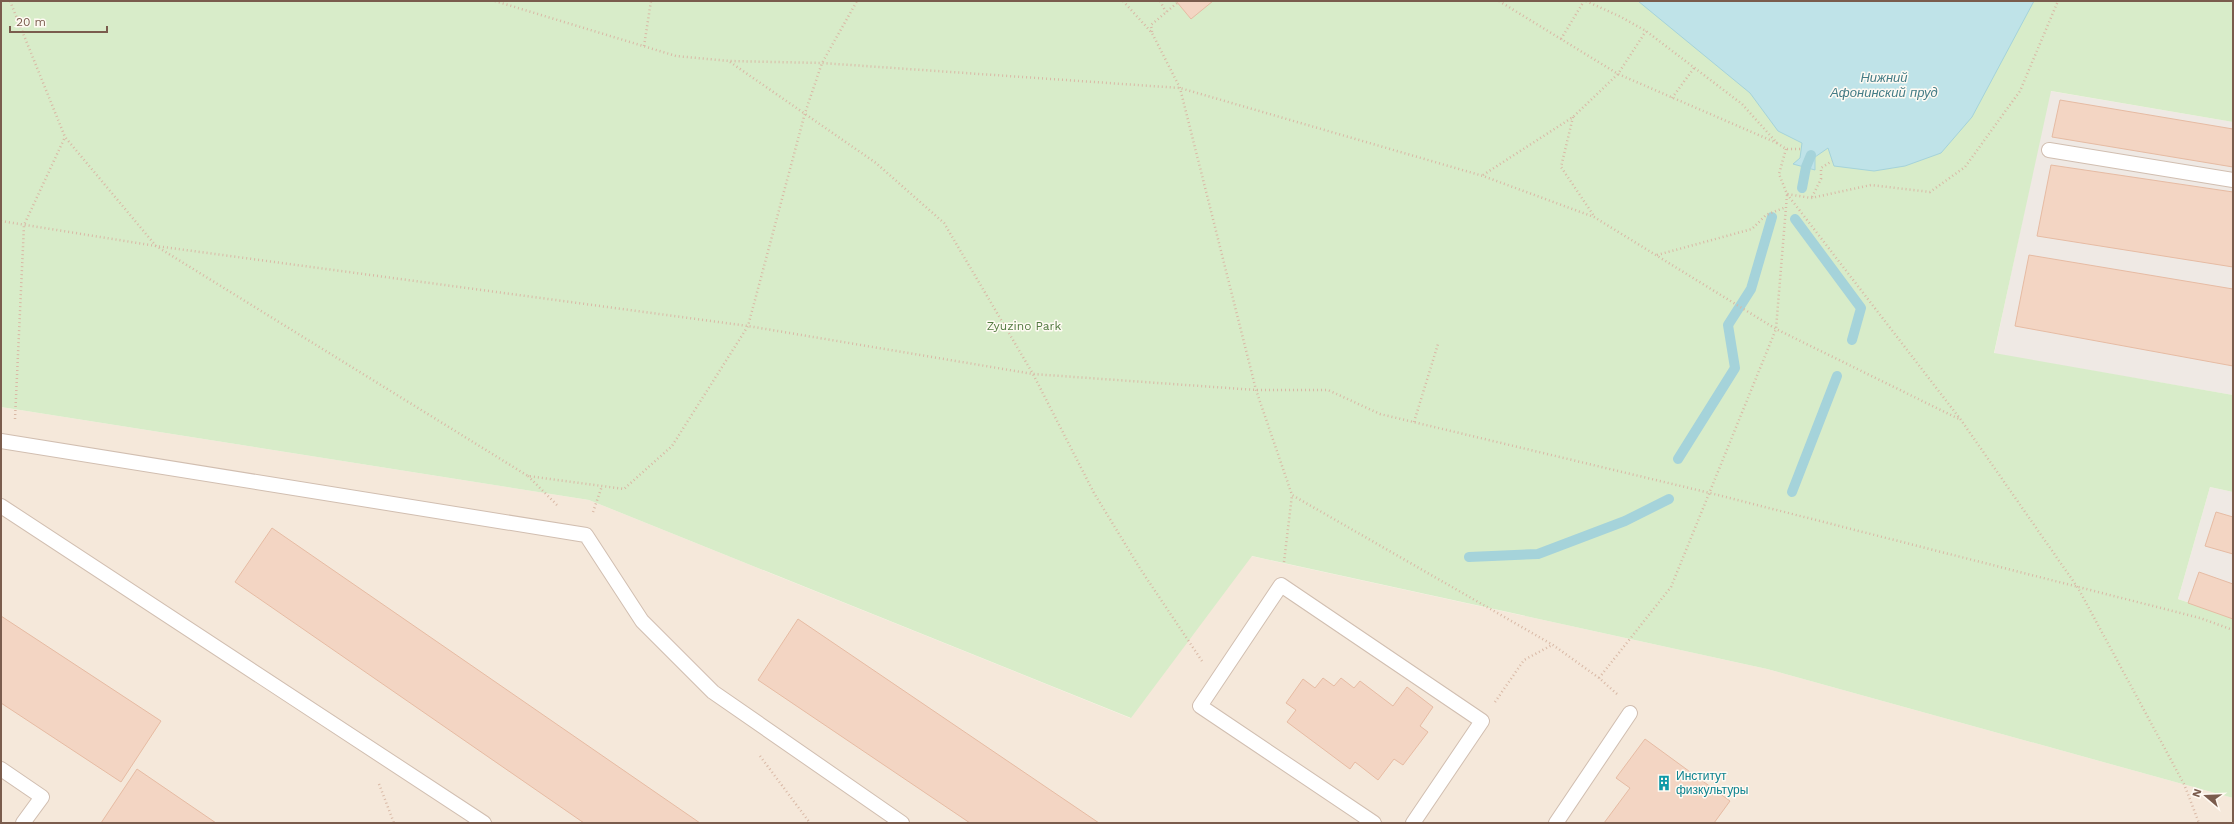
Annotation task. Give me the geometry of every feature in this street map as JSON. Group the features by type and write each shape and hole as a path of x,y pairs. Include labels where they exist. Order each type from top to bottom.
{"lane":[{"path":"2049,150 2233,180"},
{"path":"7,442 586,535 642,621 713,692 902,823"},
{"path":"1,506 484,823"},
{"path":"1374,823 1200,706 1281,585 1482,721 1413,823"},
{"path":"1556,823 1630,714"},
{"path":"1,769 42,797 23,823"}],"path":[{"path":"10,1 65,137 156,246 528,476 624,489 672,446 748,326 805,114 822,63 857,1"},
{"path":"494,1 676,56 729,61 822,63 1180,88 1482,176 1594,217 1776,329 1961,420"},
{"path":"644,46 651,1"},
{"path":"1123,1 1152,32"},
{"path":"1160,1 1166,12"},
{"path":"1499,1 1618,74 1777,143 1786,149 1802,149"},
{"path":"1561,39 1585,1 1621,17 1646,32 1742,104 1777,143"},
{"path":"1787,194 1811,198 1871,185 1930,192 1965,167 2020,91 2058,1"},
{"path":"1177,3 1150,25 1152,32 1180,88 1256,390 1292,496 1281,585"},
{"path":"1482,176 1573,117 1618,74 1646,32"},
{"path":"729,61 876,163 944,223 1033,374 1094,493 1141,570 1216,682"},
{"path":"1672,98 1694,68"},
{"path":"1573,117 1560,167 1594,217"},
{"path":"7,442 24,225 65,137"},
{"path":"1786,149 1779,174 1787,194 1961,420 2078,588 2184,784 2199,823"},
{"path":"1811,198 1821,179 1822,168 1832,161"},
{"path":"1292,496 1553,645 1600,678 1671,587 1776,329 1787,194"},
{"path":"1657,256 1752,229 1766,215 1786,207"},
{"path":"1,221 156,246 748,326 1033,374 1256,390 1328,390 1380,414 1710,493 2200,618 2233,630"},
{"path":"1414,422 1438,344"},
{"path":"1482,721 1524,660 1553,645"}],"shaded area":[{"path":"2050,91 2233,122 2233,395 1994,354"},
{"path":"1,407 589,500 1130,718 1251,556 1767,669 2233,798 2233,823 1,823"},
{"path":"2210,487 2233,492 2233,618 2178,599"}],"green space":[{"name":"Zyuzino Park","path":"1,1 2233,1 2233,122 2051,91 1994,353 2233,395 2233,492 2210,487 2178,599 2233,618 2233,798 1767,669 1252,556 1131,718 589,500 1,407"}],"water":[{"name":"Нижний Афонинский пруд","path":"1638,1 2034,1 1972,117 1941,153 1905,166 1874,171 1834,166 1828,148 1815,157 1815,170 1793,164 1800,158 1802,143 1778,131 1750,93"}],"building":[{"path":"1176,1 1213,1 1191,19"},
{"path":"2060,100 2233,129 2233,167 2052,137"},
{"path":"2051,165 2233,192 2233,267 2037,236"},
{"path":"2029,255 2233,289 2233,366 2015,326"},
{"path":"2216,512 2233,517 2233,554 2205,546"},
{"path":"272,528 700,823 584,823 235,582"},
{"path":"2199,572 2233,584 2233,619 2188,603"},
{"path":"1,616 161,721 121,782 1,703"},
{"path":"798,619 1099,823 970,823 758,680"},
{"path":"1323,678 1334,686 1341,678 1354,688 1360,681 1393,706 1407,687 1433,707 1420,726 1428,732 1403,765 1394,759 1378,780 1355,762 1350,769 1287,722 1296,710 1286,703 1303,679 1315,688"},
{"name":"Институт физкультуры","path":"1645,739 1730,801 1714,823 1604,823 1630,788 1616,778"},
{"path":"137,769 216,823 101,823"}],"waterway":[{"path":"1802,188 1806,167 1811,155"},
{"path":"1678,459 1735,368 1728,325 1751,289 1772,217"},
{"path":"1795,219 1861,308 1852,340"},
{"path":"1792,492 1837,376"},
{"path":"1469,557 1538,554 1625,521 1669,499"}],"place":[{"name":"Институт физкультуры","path":"1664,783"}]}
